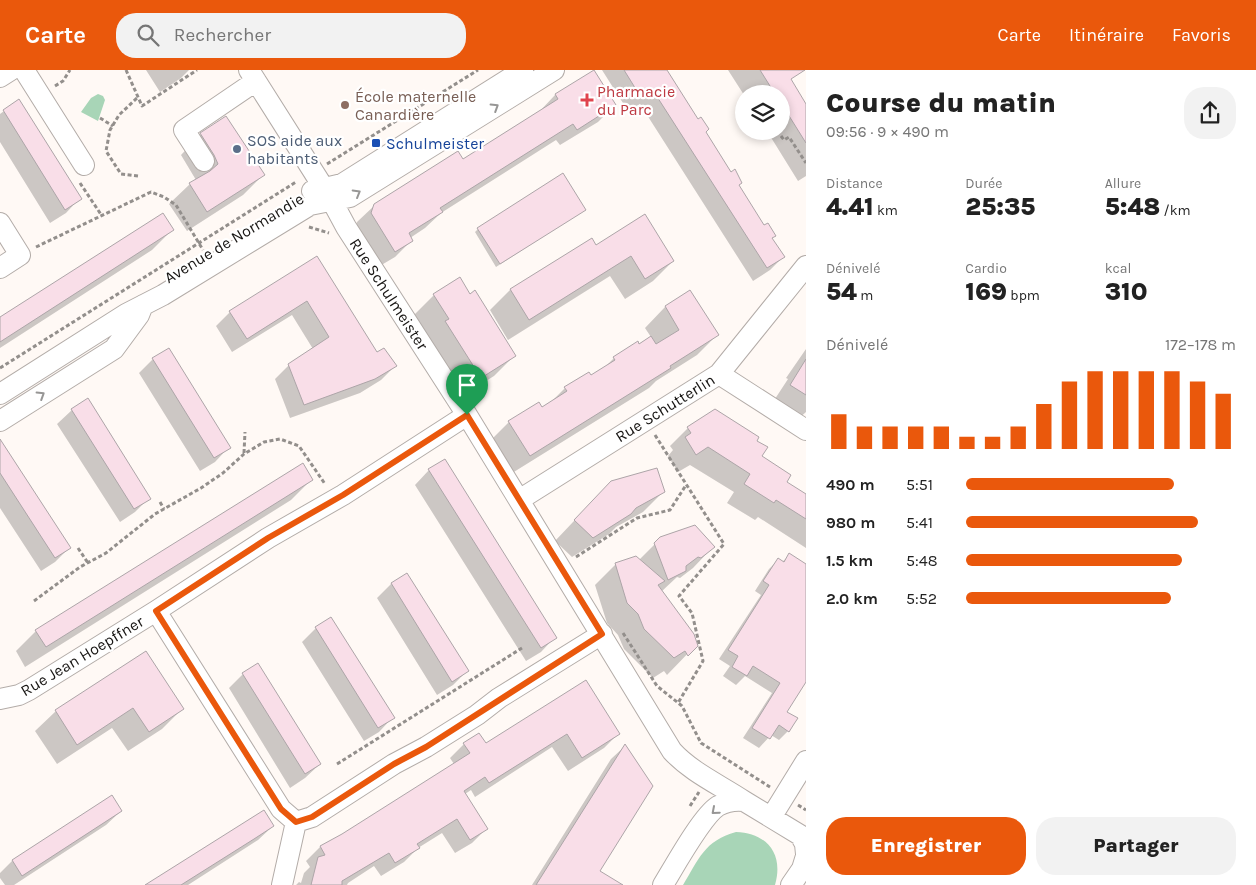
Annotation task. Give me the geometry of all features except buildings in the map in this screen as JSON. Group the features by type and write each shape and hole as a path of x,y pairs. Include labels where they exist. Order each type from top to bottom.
{"street":[{"path":"0,77 11,70"},
{"path":"24,70 84,165"},
{"name":"Avenue de Normandie","path":"0,394 126,314 163,295 328,194 524,70"},
{"name":"Avenue de Normandie","path":"0,384 202,249 303,194 328,194 350,197 554,70"},
{"path":"204,161 184,130 252,75"},
{"name":"Rue Schulmeister","path":"252,75 328,194 346,227 467,415 672,751 692,768 800,834 805,844 806,855"},
{"path":"0,223 20,255 0,268"},
{"name":"Rue Schutterlin","path":"519,500 719,374 806,266"},
{"path":"0,421 114,349 140,315 143,305"},
{"path":"719,374 806,430"},
{"name":"Rue Jean Hoepffner","path":"0,699 19,695 30,690 268,538 343,495 467,415"},
{"path":"156,611 281,809 296,822"},
{"path":"296,822 312,817 394,764 426,747 602,634"},
{"path":"772,816 806,761"},
{"path":"663,885 704,820 717,807 735,800 744,801"},
{"path":"282,885 296,822"},
{"path":"791,885 802,869 806,855"}],"path":[{"path":"126,70 142,106 197,70"},
{"path":"322,167 478,70"},
{"path":"138,97 120,115 110,130 106,151 121,174 138,176"},
{"path":"100,118 113,126"},
{"path":"790,139 806,163"},
{"name":"Avenue de Normandie","path":"0,368 202,249 304,177"},
{"path":"20,255 151,192 164,196 176,205 202,249"},
{"path":"308,227 333,234"},
{"path":"646,420 724,544 679,596 692,613 703,661 678,703"},
{"path":"244,454 245,432"},
{"path":"34,601 80,567 106,553 133,530 164,509 223,474 244,454 264,442 280,439 299,446 327,487 334,482 343,495"},
{"path":"576,557 637,518 670,510 686,484"},
{"path":"160,502 164,509"},
{"path":"78,548 88,563"},
{"path":"337,764 522,648"}],"green space":[{"path":"98,94 103,96 105,100 98,121 81,112 91,98"},
{"path":"736,832 756,836 771,847 777,864 775,885 683,885 698,859 709,846 716,840"}],"place":[{"name":"Pharmacie du Parc","path":"587,100"},
{"name":"École maternelle Canardière","path":"345,105"},
{"name":"Schulmeister","path":"376,143"},
{"name":"SOS aide aux habitants","path":"237,149"}],"route":[{"path":"467,415 602,634 499,698 488,708 426,747 394,764 312,817 296,822 281,809 156,611 268,538 343,495 467,415"}]}
